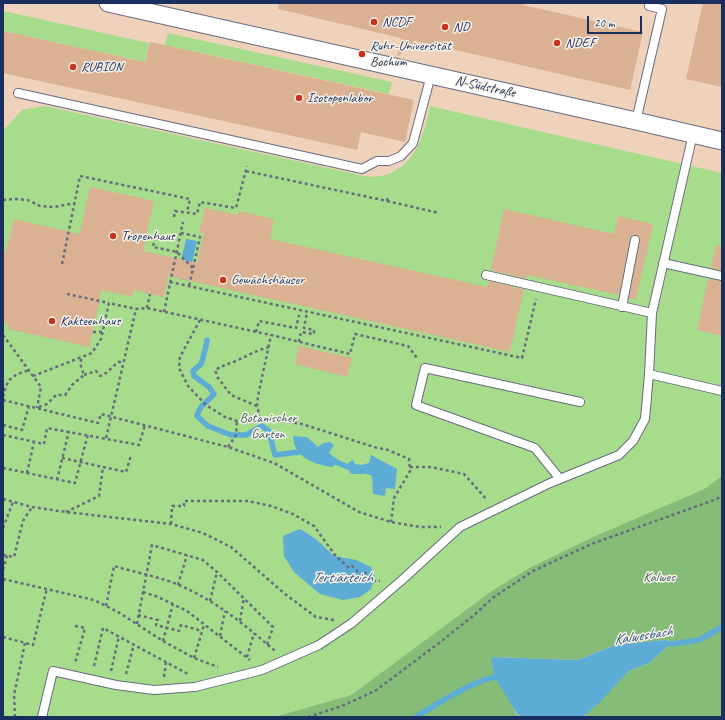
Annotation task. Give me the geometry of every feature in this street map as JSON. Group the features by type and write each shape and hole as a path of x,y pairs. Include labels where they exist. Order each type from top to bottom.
{"street":[{"name":"N-Südstraße","path":"108,3 722,141"}],"lane":[{"path":"636,121 662,9 649,6"},
{"path":"18,93 362,169 377,161 389,161 401,156 413,143 431,75"},
{"path":"42,717 53,671 116,685 154,690 195,687 242,676 285,661 319,645 352,623 460,527 560,479 619,455 632,441 645,419 650,374 652,313 693,134"},
{"path":"622,307 635,240"},
{"path":"663,264 722,276"},
{"path":"486,274 652,313"},
{"path":"560,479 535,448 416,405 425,368 580,402"},
{"path":"650,374 722,391"}],"path":[{"path":"174,217 175,211 198,214 200,202 236,208 247,166"},
{"path":"246,171 438,213"},
{"path":"62,264 80,176 190,199 188,212"},
{"path":"387,201 388,197"},
{"path":"3,200 28,200 40,206 54,207 75,203"},
{"path":"164,312 183,222"},
{"path":"181,233 200,237 189,287"},
{"path":"155,237 153,247 177,252 194,268"},
{"path":"170,282 522,358 539,287"},
{"path":"67,294 136,309 147,308 350,354 355,334 408,346 425,368"},
{"path":"147,308 150,294"},
{"path":"33,376 92,353 101,340 109,302"},
{"path":"106,438 136,309"},
{"path":"299,342 301,332 314,334 314,330 304,328 307,312"},
{"path":"256,332 259,321 296,328 299,315"},
{"path":"200,320 180,357 179,368 188,386 206,405 225,417 237,421 260,418 302,424 388,450 409,459 410,472 394,498 391,522"},
{"path":"93,332 102,332"},
{"path":"3,335 41,387 37,408"},
{"path":"260,418 258,406 260,381 271,335"},
{"path":"258,406 231,395 218,378 215,370 268,347"},
{"path":"83,357 80,362 84,375"},
{"path":"37,408 47,404 56,396 65,395 84,375 96,371 100,376 108,372 110,368 118,362 124,362"},
{"path":"29,370 12,376 6,384 3,398 98,423 101,414 228,447 274,463 359,512 391,522 421,527 460,527"},
{"path":"3,425 22,430 29,406"},
{"path":"228,447 236,435 237,421"},
{"path":"3,435 44,444 47,428 139,444 145,425"},
{"path":"57,480 69,431"},
{"path":"3,468 75,483 88,434"},
{"path":"27,473 34,442"},
{"path":"62,458 126,472 131,455"},
{"path":"66,512 98,496 103,466"},
{"path":"410,467 431,467 464,474 496,510"},
{"path":"308,717 342,706 375,690 450,634 494,597 533,571 594,544 649,523 676,515 717,499 722,495"},
{"path":"3,500 32,507 66,512 171,524 203,533 231,547 285,594 316,617 352,623"},
{"path":"171,524 172,506 184,506 184,501 248,501 271,506 293,514 314,526 335,555 349,568 352,566 362,575 364,572 374,581"},
{"path":"3,528 14,502"},
{"path":"3,570 5,555 14,557 23,521 32,507"},
{"path":"137,624 152,545 203,560 218,572 273,627 267,645"},
{"path":"178,585 187,555"},
{"path":"106,606 114,566 178,585 225,610 240,621 285,661"},
{"path":"210,601 218,572"},
{"path":"3,578 94,600 194,658 242,676"},
{"path":"3,637 33,645 47,588"},
{"path":"143,592 174,604 187,611 262,670"},
{"path":"240,621 244,597"},
{"path":"163,641 174,604"},
{"path":"220,636 225,610"},
{"path":"138,615 158,620 156,625 167,628 179,631 181,625 202,631"},
{"path":"194,658 204,625"},
{"path":"75,626 85,628 76,662"},
{"path":"94,667 103,628 193,676"},
{"path":"247,657 254,633"},
{"path":"111,672 119,636"},
{"path":"14,717 14,695 25,643"},
{"path":"126,676 134,644"},
{"path":"164,680 166,662"},
{"path":"174,673 175,667"}],"shaded area":[{"name":"Ruhr-Universität Bochum","path":"3,3 722,3 722,173 430,106 425,130 417,150 407,162 396,171 384,176 369,177 45,106 3,131"}],"green space":[{"path":"3,11 149,43 145,62 3,31"},
{"path":"168,33 392,82 389,94 173,47 169,67 165,45"},
{"name":"Botanischer Garten","path":"45,106 369,177 383,176 396,171 411,157 421,138 430,106 722,173 722,476 704,489 593,537 531,567 493,590 351,695 274,717 3,717 3,131 22,110"},
{"name":"Kalwes","path":"722,476 722,717 583,717 629,671 649,663 667,647 677,642 665,640 615,645 578,660 492,657 516,714 522,717 274,717 351,695 493,590 531,567 593,537 704,489"}],"water":[{"path":"186,239 197,241 188,281 177,278"},
{"path":"293,436 307,437 318,447 323,443 330,442 334,445 329,453 338,460 333,467 306,459 297,449"},
{"path":"371,455 397,469 395,489 386,488 385,496 373,494 372,476 350,473 348,463 353,460 355,464 362,465 369,463"},
{"name":"Tertiärteich","path":"300,529 316,539 334,556 356,560 371,567 375,577 371,589 360,597 343,600 320,594 294,572 284,556 283,536"},
{"path":"665,640 678,642 667,647 649,663 629,671 599,703 583,717 522,717 517,714 494,676 491,657 578,660 615,645"}],"building":[{"name":"NDEF","path":"279,3 523,3 523,5 643,32 630,90 416,41 397,57 401,38 278,9"},
{"path":"703,3 722,3 722,87 686,79"},
{"name":"Isotopenlabor","path":"3,31 145,62 150,42 414,100 405,142 361,132 357,150 3,73"},
{"path":"90,187 154,201 143,251 197,263 204,233 199,232 205,208 238,215 239,211 274,219 270,239 487,287 489,281 524,289 510,352 168,276 164,297 134,290 133,297 102,290 89,347 8,329 9,324 3,323 3,251 6,251 14,219 80,234"},
{"path":"504,209 614,234 618,216 653,224 636,299 629,298 640,241 640,238 636,235 633,235 630,239 619,295 527,275 526,279 491,270"},
{"path":"716,245 722,246 722,270 711,268"},
{"path":"708,279 722,281 722,336 697,330"},
{"path":"299,346 352,358 347,377 295,364"}],"waterway":[{"path":"207,340 201,364 193,371 194,376 209,387 214,394 202,406 197,416 208,426 231,435 246,435 262,426 269,431 275,455 299,452"},
{"path":"336,462 348,467"},
{"name":"Kalwesbach","path":"672,644 699,640 722,627"},
{"name":"Kalwesbach","path":"416,717 470,686 481,681 500,677"}],"place":[{"name":"NCDF","path":"374,22"},
{"name":"ND","path":"445,27"},
{"name":"NDEF","path":"557,43"},
{"name":"Ruhr-Universität Bochum","path":"362,54"},
{"name":"RUBION","path":"73,67"},
{"name":"Isotopenlabor","path":"299,98"},
{"name":"Tropenhaus","path":"113,236"},
{"name":"Gewächshäuser","path":"223,280"},
{"name":"Kakteenhaus","path":"52,321"}]}
